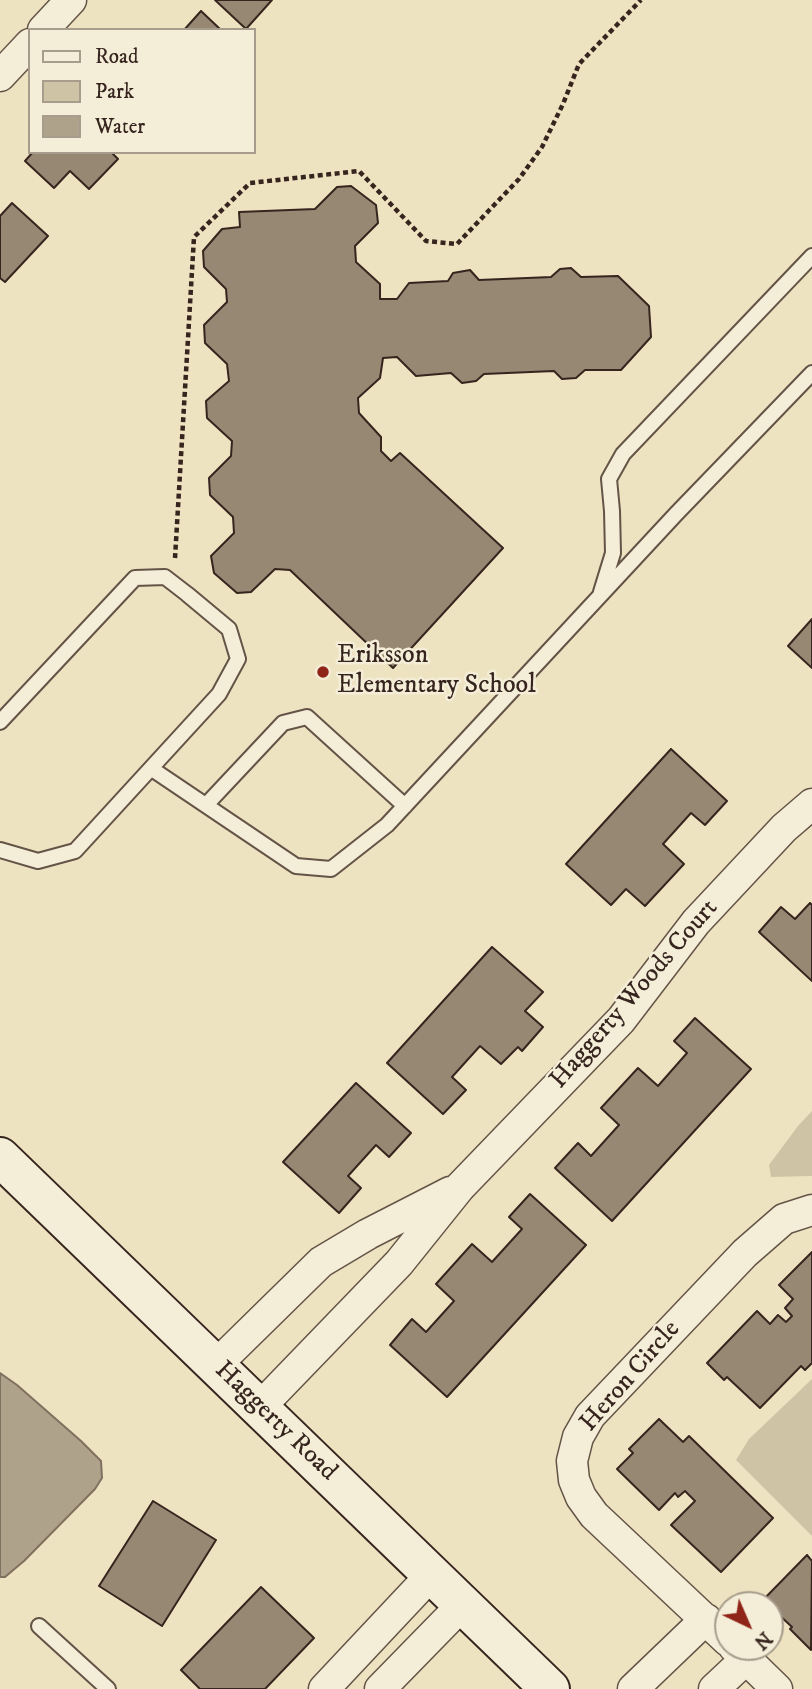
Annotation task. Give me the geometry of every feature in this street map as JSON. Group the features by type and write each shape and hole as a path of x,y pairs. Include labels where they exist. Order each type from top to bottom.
{"main road":[{"name":"Haggerty Road","path":"2,1162 260,1407 550,1689"}],"street":[{"path":"45,28 71,0"},
{"path":"0,76 28,46"},
{"name":"Haggerty Woods Court","path":"260,1407 399,1263 460,1187 621,1020 696,922 784,828 812,804"},
{"name":"Haggerty Woods Court","path":"216,1365 321,1262 460,1187"},
{"name":"Heron Circle","path":"714,1627 594,1515 581,1497 574,1479 572,1461 578,1437 590,1416 745,1253 784,1219 812,1210"},
{"path":"324,1689 432,1574"},
{"path":"380,1689 463,1604"},
{"path":"633,1689 706,1619"},
{"path":"714,1689 729,1661"},
{"name":"Heron Circle","path":"748,1661 777,1689"}],"lane":[{"path":"600,597 613,553 609,479 623,454 812,256"},
{"path":"152,769 296,866 331,869 387,825 812,373"},
{"path":"0,722 135,578 165,577 229,629 238,659 219,694 75,851 38,861 0,849"},
{"path":"206,805 283,723 307,717 405,806"},
{"path":"39,1626 108,1689"}],"path":[{"path":"165,577 175,557 194,237 250,183 359,171 426,241 457,244 519,179 542,147 579,64 641,0"}],"green space":[{"path":"812,1111 812,1176 771,1177 769,1165"},
{"path":"812,1379 812,1536 736,1460 749,1439"}],"water":[{"path":"0,1373 17,1385 101,1461 102,1478 95,1489 5,1577 0,1577"}],"building":[{"path":"215,0 272,0 245,28"},
{"path":"201,11 219,28 186,28"},
{"path":"31,154 113,154 118,159 89,189 70,171 54,188 25,161"},
{"name":"Eriksson Elementary School","path":"351,186 376,205 378,223 355,246 356,262 380,284 380,299 397,299 409,283 448,281 453,273 470,270 479,280 551,277 560,269 571,268 581,277 618,276 649,306 651,337 621,370 585,370 576,378 562,379 554,371 484,374 476,381 462,383 451,373 416,376 397,357 383,358 380,378 358,398 359,413 381,437 381,451 391,461 400,453 503,548 393,668 290,570 275,569 251,592 237,593 214,573 211,556 234,533 233,517 210,495 209,478 231,456 232,441 207,418 206,401 229,381 227,364 205,343 204,325 227,302 226,289 204,267 203,251 222,229 240,227 239,212 315,209 337,187"},
{"path":"12,203 48,236 5,282 0,278 0,216"},
{"path":"812,619 812,668 788,646"},
{"path":"671,749 727,801 705,825 691,813 663,844 684,864 645,906 626,889 611,905 566,864"},
{"path":"810,903 812,981 759,932 781,907 795,919"},
{"path":"492,947 543,992 525,1011 543,1027 522,1051 518,1047 501,1064 480,1046 452,1077 466,1090 443,1114 387,1063"},
{"path":"695,1018 751,1069 612,1221 555,1168 578,1143 591,1156 619,1125 601,1108 638,1068 658,1086 687,1053 674,1041"},
{"path":"356,1083 411,1133 389,1157 376,1145 348,1176 361,1188 339,1213 283,1162"},
{"path":"530,1194 586,1245 447,1397 390,1345 412,1319 426,1332 454,1301 436,1284 472,1244 492,1262 522,1229 509,1217"},
{"path":"812,1252 812,1363 805,1370 801,1366 760,1408 727,1377 724,1380 707,1363 757,1311 770,1324 778,1315 786,1322 792,1316 785,1308 793,1299 779,1285"},
{"path":"659,1419 683,1442 689,1436 773,1518 721,1572 671,1525 695,1501 685,1491 678,1497 675,1493 659,1510 617,1469 633,1453 629,1449"},
{"path":"153,1501 216,1540 162,1626 99,1586"},
{"path":"807,1555 812,1561 811,1650 784,1620 784,1591 772,1591"},
{"path":"261,1587 314,1638 265,1689 200,1689 181,1670"}],"place":[{"name":"Eriksson Elementary School","path":"323,672"}]}
